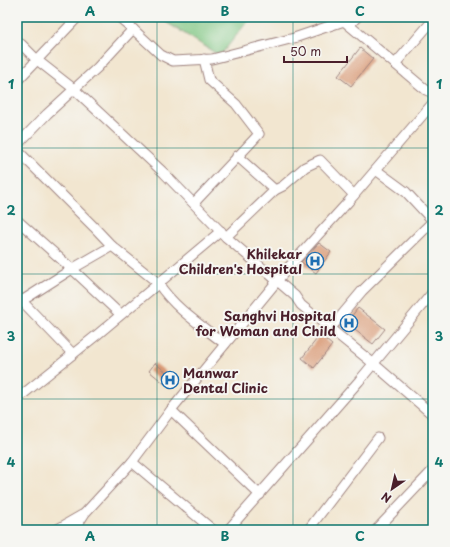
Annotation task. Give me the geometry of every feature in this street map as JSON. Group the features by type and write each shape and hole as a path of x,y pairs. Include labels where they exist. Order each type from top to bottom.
{"street":[{"path":"17,82 78,17"},
{"path":"119,17 161,55 173,60 212,59 245,52 357,17"},
{"path":"395,64 433,20"},
{"path":"344,21 426,90 433,93"},
{"path":"17,145 47,114 97,68 133,29"},
{"path":"21,44 74,89 194,203 224,234 294,296 301,305 374,364 433,415"},
{"path":"194,203 259,134 236,104 209,80 204,59"},
{"path":"74,530 85,513 132,462 277,280 354,195 433,103"},
{"path":"17,150 112,246 158,283 164,292 183,312 225,344"},
{"path":"238,156 275,190"},
{"path":"17,399 158,283 224,234 275,190 283,186 306,168 320,160 354,195"},
{"path":"330,329 362,291 433,221 406,192 376,170"},
{"path":"17,220 120,314"},
{"path":"73,354 19,301 112,246"},
{"path":"228,530 374,364 433,292"},
{"path":"172,410 260,495"},
{"path":"308,530 378,438"},
{"path":"132,462 213,530"},
{"path":"376,530 433,470"},
{"path":"56,530 85,513"}],"green space":[{"path":"158,17 251,17 220,56"}],"building":[{"path":"360,48 373,59 351,86 338,76"},
{"path":"319,243 331,252 316,273 301,262"},
{"path":"358,308 385,329 373,344 346,323"},
{"path":"320,335 332,345 314,368 302,358"},
{"path":"155,363 177,381 171,389 149,371"}],"place":[{"name":"Khilekar Children's Hospital","path":"315,261"},
{"name":"Sanghvi Hospital for Woman and Child","path":"349,323"},
{"name":"Manwar Dental Clinic","path":"170,380"}]}
